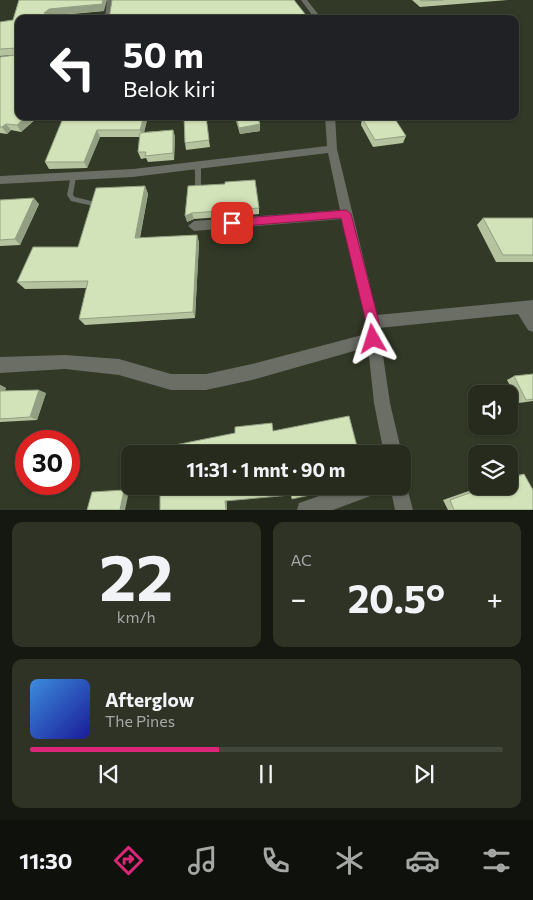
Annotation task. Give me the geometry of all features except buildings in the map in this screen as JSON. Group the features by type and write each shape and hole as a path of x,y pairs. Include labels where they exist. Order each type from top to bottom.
{"street":[{"path":"108,15 110,0"},
{"path":"304,0 316,15"},
{"path":"330,120 332,149 372,322 382,403 391,445"},
{"path":"0,180 73,177 198,167 332,149"},
{"path":"194,226 346,214"},
{"path":"372,322 527,306 533,325"},
{"path":"0,365 65,362 92,364 119,367 171,382 206,382 252,372 373,339"},
{"path":"306,510 349,495"},
{"path":"401,495 404,510"}],"lane":[{"path":"198,167 198,188"},
{"path":"73,177 70,194 73,199 93,204"}],"route":[{"path":"232,223 346,214 372,322 373,339"}]}
